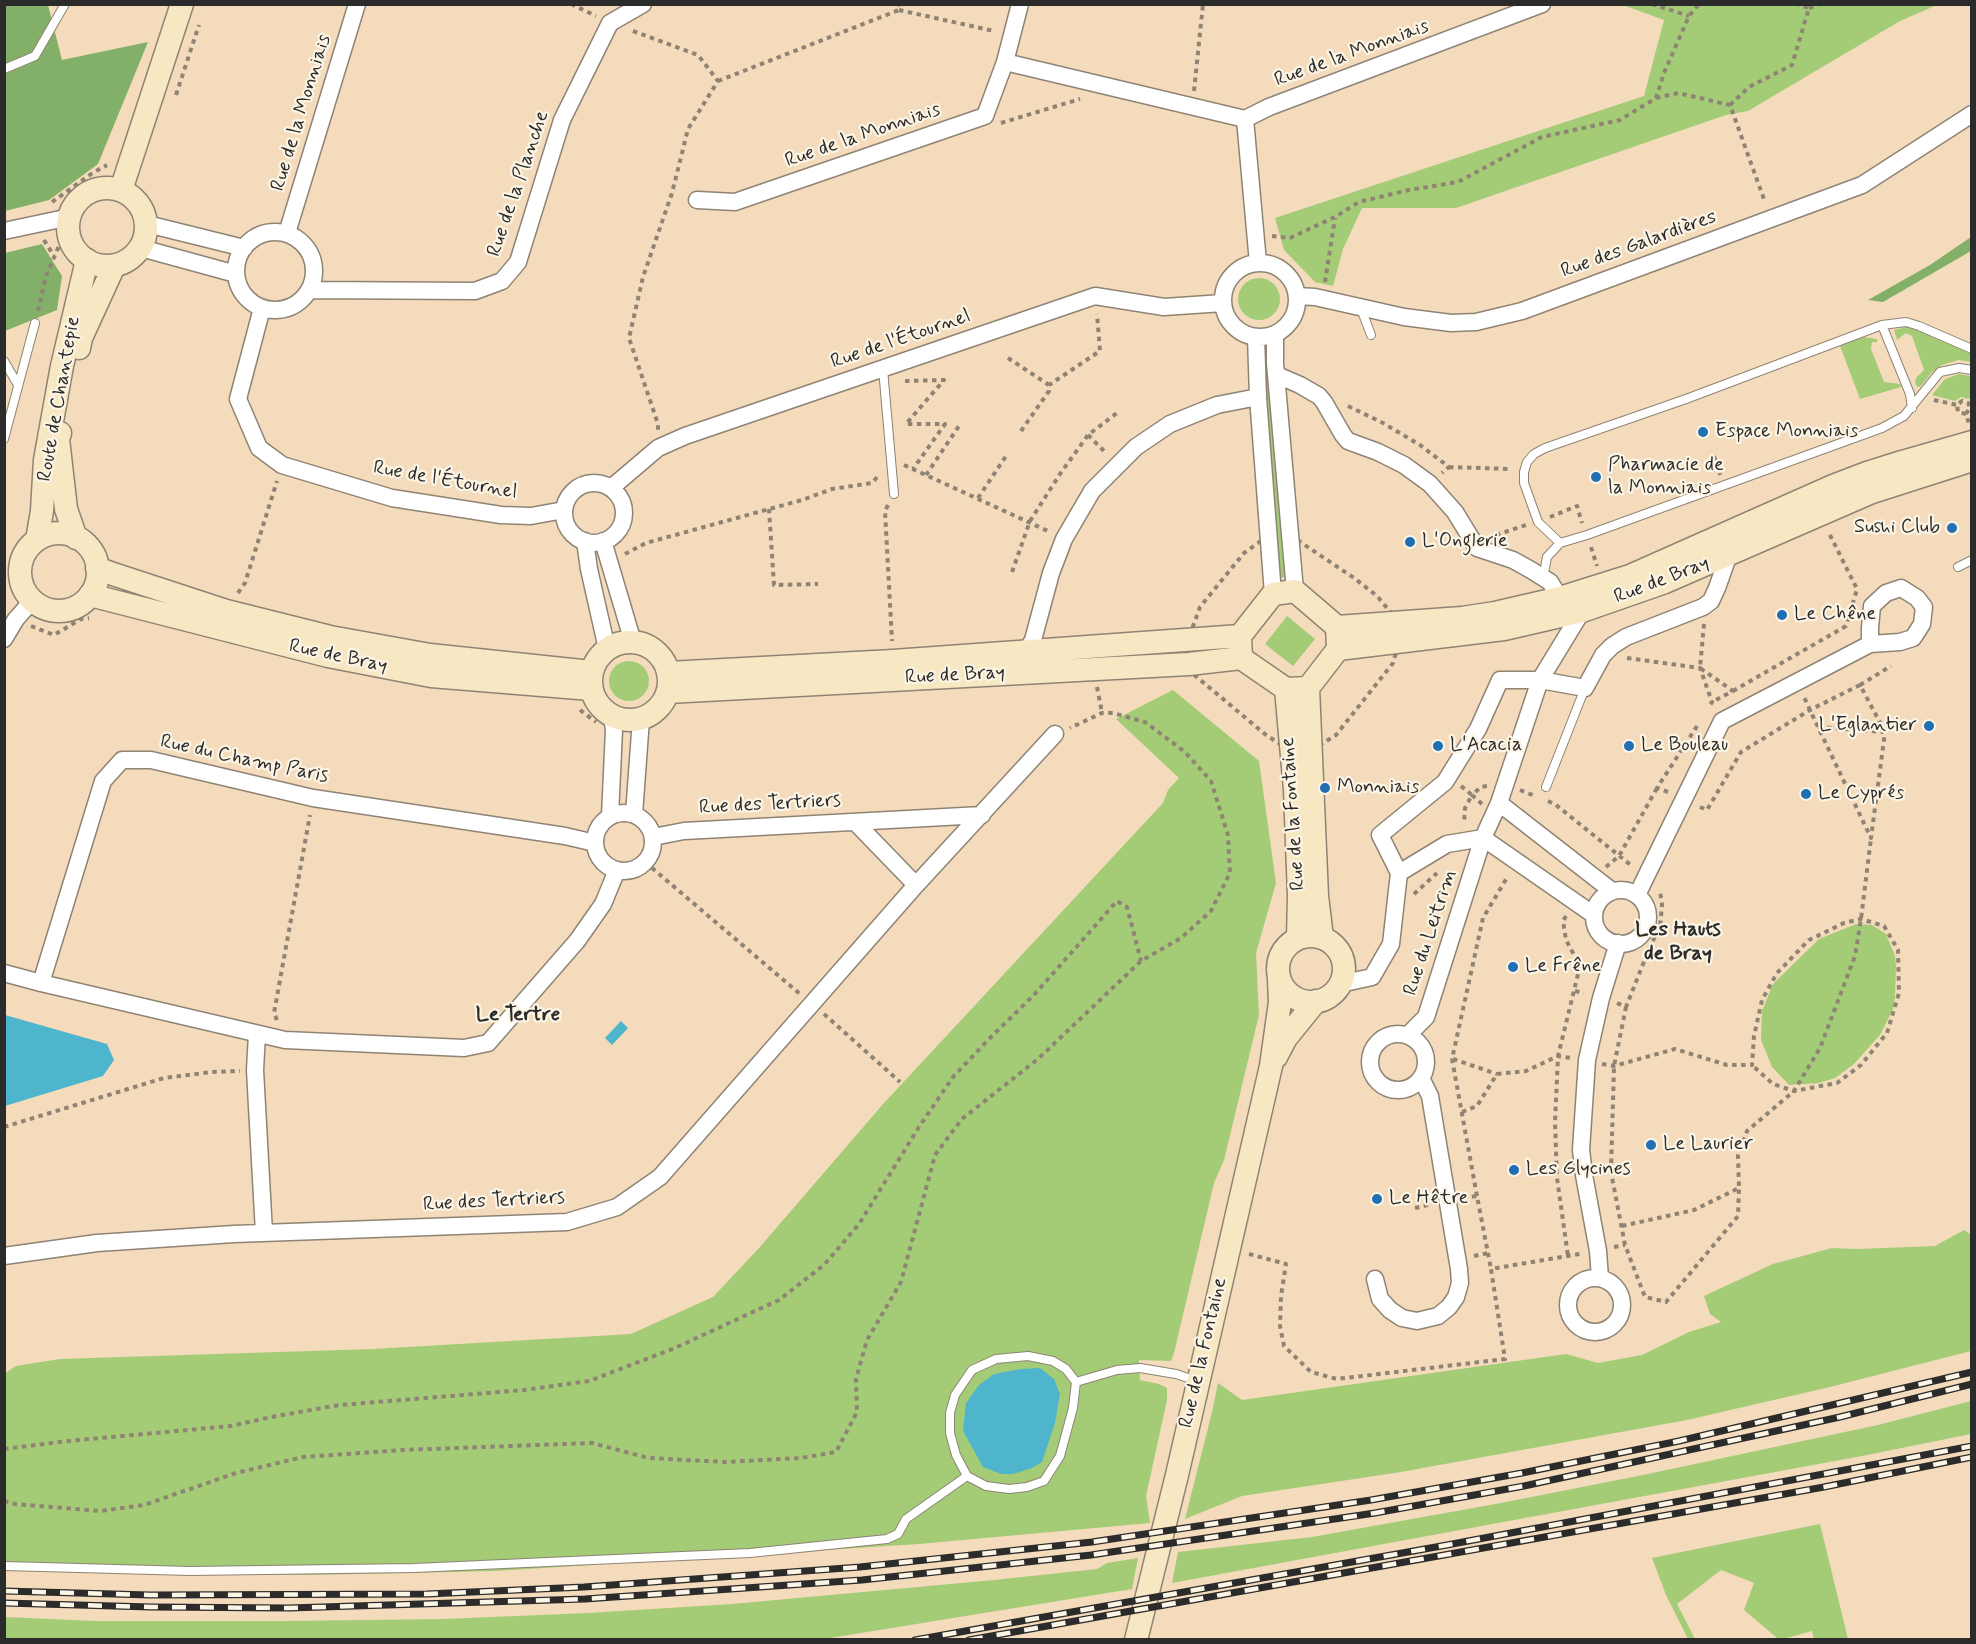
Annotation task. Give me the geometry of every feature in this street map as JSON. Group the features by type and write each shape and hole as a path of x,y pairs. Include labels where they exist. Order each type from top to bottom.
{"street":[{"path":"121,190 182,4"},
{"name":"Rue de la Monniais","path":"287,233 357,4"},
{"path":"610,23 643,4"},
{"path":"985,116 1005,62 1020,4"},
{"name":"Rue de la Monniais","path":"1245,119 1269,107 1542,4"},
{"name":"Rue de la Planche","path":"310,290 475,291 502,281 518,262 562,120 610,23"},
{"path":"1005,62 1245,119 1258,263"},
{"name":"Rue des Galardières","path":"1297,296 1451,323 1476,322 1522,311 1862,185 1971,114"},
{"name":"Rue de la Monniais","path":"697,200 735,202 985,116"},
{"path":"108,188 121,190 131,195 139,203 147,224 146,236 141,248 134,256 114,266 105,266 87,260 79,254 69,226 75,205 84,195 95,189 108,188"},
{"path":"147,224 244,248"},
{"path":"4,231 69,226"},
{"path":"273,232 287,233 300,240 309,250 314,263 314,277 310,290 301,301 289,308 276,310 262,308 243,294 237,282 236,268 240,253 248,242 260,235 273,232"},
{"path":"141,248 236,274"},
{"name":"Route de Chantepie","path":"38,540 45,460 60,378 87,260"},
{"path":"1258,263 1272,265 1284,272 1293,282 1297,296 1297,308 1293,319 1285,328 1275,334 1256,337 1233,326 1226,315 1223,303 1225,288 1232,276 1244,267 1258,263"},
{"name":"Route de Chantepie","path":"76,537 66,509 58,439 81,338 114,266"},
{"name":"Rue de l'Étournel","path":"611,488 658,448 685,436 884,375 1095,296 1164,307 1223,303"},
{"name":"Rue de l'Étournel","path":"262,308 238,399 259,448 282,465 392,498 490,514 531,516 564,510"},
{"path":"1256,337 1268,536 1284,592 1337,638 1297,688 1241,647 1284,592 1290,535 1275,334"},
{"path":"1277,375 1319,396 1348,441 1396,461 1430,484 1455,512 1473,544 1483,551 1513,560 1550,582 1560,598"},
{"path":"1027,650 1033,640 1051,573 1064,539 1092,491 1136,447 1170,424 1217,405 1258,397"},
{"name":"Rue de Bray","path":"1398,650 1484,615 1537,605 1630,576 1859,477 1971,442"},
{"name":"Rue de Bray","path":"1337,638 1398,650 1582,611 1648,589 1872,492 1971,460"},
{"path":"591,483 611,488 622,502 623,519 619,529 612,536 595,543 576,536 565,521 564,510 571,494 579,487 591,483"},
{"path":"50,534 76,537 90,550 97,568 95,587 90,595 81,604 69,610 49,609 32,601 23,586 20,569 29,547 50,534"},
{"path":"585,541 607,649"},
{"path":"603,541 633,642"},
{"path":"1340,984 1372,977 1391,944 1399,873 1380,836 1445,782 1478,729 1500,680 1540,681 1585,688 1603,655 1612,646 1626,637 1703,607 1711,601 1729,555"},
{"name":"Rue de Bray","path":"97,568 226,611 330,637 591,680"},
{"name":"Rue de Bray","path":"90,595 328,656 420,674 591,680"},
{"path":"4,639 16,619 32,601"},
{"name":"Rue du Leitrim","path":"1408,1035 1426,1017 1483,838 1499,803 1540,681 1582,611"},
{"name":"Rue de Bray","path":"668,682 1027,650 1188,640 1241,647"},
{"path":"633,642 656,651 664,661 668,682 657,708 641,719 621,719 602,709 595,700 591,680 595,663 607,649 633,642"},
{"path":"1637,895 1722,721 1870,644"},
{"name":"Rue de Bray","path":"668,682 1189,664 1241,647"},
{"name":"Rue de la Fontaine","path":"1297,688 1322,938"},
{"name":"Rue de la Fontaine","path":"1297,688 1295,790 1299,896 1298,938"},
{"path":"610,816 614,730 612,716"},
{"path":"634,814 641,719"},
{"name":"Rue des Tertriers","path":"4,1256 97,1243 264,1233 567,1222 617,1207 660,1177 916,885 982,816 1055,734"},
{"name":"Rue du Champ Paris","path":"41,983 103,781 122,760 151,760 313,798 565,836 595,843"},
{"path":"1499,803 1612,891"},
{"path":"618,813 634,814 650,828 653,837 650,855 637,868 617,870 602,860 597,852 595,843 598,827 610,816 618,813"},
{"name":"Rue des Tertriers","path":"653,837 684,831 982,816"},
{"name":"Rue des Tertriers","path":"855,822 916,885"},
{"path":"1399,873 1447,844 1483,838 1594,915"},
{"path":"4,973 285,1040 464,1048 488,1043 578,941 603,904 617,870"},
{"path":"1612,891 1628,891 1637,895 1646,907 1648,916 1646,926 1636,939 1627,943 1606,939 1595,924 1594,915 1598,903 1612,891"},
{"path":"1306,936 1322,938 1339,952 1344,974 1334,992 1326,998 1316,1002 1304,1001 1285,990 1279,980 1278,960 1289,943 1298,938 1306,936"},
{"path":"1600,1278 1598,1251 1581,1150 1587,1060 1601,998 1618,943"},
{"name":"Rue de la Fontaine","path":"1136,1640 1177,1474 1271,1066 1280,1002 1279,980"},
{"name":"Rue de la Fontaine","path":"1271,1066 1286,1038 1316,1002"},
{"path":"1399,1033 1417,1040 1424,1050 1426,1060 1426,1069 1421,1078 1406,1089 1396,1090 1387,1088 1378,1082 1372,1074 1370,1064 1371,1053 1376,1044 1389,1035 1399,1033"},
{"path":"257,1034 255,1070 264,1233"},
{"path":"1375,1278 1380,1299 1390,1310 1402,1317 1417,1321 1438,1316 1449,1307 1456,1297 1460,1283 1430,1096 1421,1078"}],"lane":[{"path":"4,69 35,56 65,4"},
{"path":"1360,306 1371,335"},
{"path":"1560,543 1538,522 1524,483 1527,462 1534,454 1545,448 1686,399 1882,325 1906,322 1971,349"},
{"path":"4,439 35,323"},
{"path":"1882,325 1910,394 1912,408"},
{"path":"4,361 18,385"},
{"path":"1543,578 1547,557 1560,543 1881,428 1904,416 1941,372 1959,368 1971,369"},
{"path":"884,375 894,494"},
{"path":"1958,567 1971,560"},
{"path":"1546,787 1585,688"},
{"path":"1028,1356 1053,1361 1066,1369 1076,1382 1073,1408 1060,1456 1044,1481 1027,1488 1009,1489 986,1486 967,1476 956,1455 950,1433 950,1413 955,1395 972,1370 996,1359 1028,1356"},
{"path":"1076,1382 1117,1370 1140,1368 1176,1374 1197,1381"},
{"path":"4,1566 190,1571 414,1568 750,1553 888,1539 898,1534 906,1519 967,1476"}],"path":[{"path":"571,4 610,23 698,55 718,81"},
{"path":"1192,107 1203,4"},
{"path":"1652,4 1689,16"},
{"path":"1656,98 1664,73 1689,16 1699,4"},
{"path":"1797,4 1809,8 1820,4"},
{"path":"658,448 658,424 629,338 643,277 672,193 688,129 718,81 899,7 1012,35"},
{"path":"1730,105 1749,87 1792,65 1809,8"},
{"path":"1256,235 1290,238 1335,217 1359,202 1409,190 1458,182 1542,137 1620,120 1656,98 1678,93 1730,105"},
{"path":"985,116 996,124 1083,98"},
{"path":"1730,105 1771,219"},
{"path":"49,204 108,164"},
{"path":"1323,299 1335,217"},
{"path":"35,323 46,276 69,226"},
{"path":"43,239 55,257"},
{"path":"1049,385 1100,351 1095,296"},
{"path":"1008,358 1049,385"},
{"path":"884,375 944,380 906,424 945,424 913,469"},
{"path":"1021,431 1049,391 1049,385"},
{"path":"1346,404 1420,445 1449,467 1524,472"},
{"path":"1012,572 1030,521 1060,474 1088,435 1117,413"},
{"path":"926,475 961,423"},
{"path":"1088,435 1103,450"},
{"path":"978,498 1006,456"},
{"path":"646,543 802,500 832,489 872,483 891,459 1045,529"},
{"path":"226,611 245,583 282,465"},
{"path":"1430,484 1449,467"},
{"path":"891,634 885,511 894,494"},
{"path":"769,509 774,585 818,584"},
{"path":"1705,713 1712,702 1846,626 1857,589 1820,514"},
{"path":"1473,544 1538,522"},
{"path":"1189,664 1188,640 1200,607 1244,553 1268,536 1290,535 1345,571 1377,596 1393,615 1398,650"},
{"path":"1703,607 1700,668 1712,702"},
{"path":"1603,655 1700,668 1733,691"},
{"path":"1699,722 1657,788 1707,810 1741,752 1810,710 1860,685 1891,666"},
{"path":"1626,1007 1614,1066 1611,1172 1625,1245 1645,1297 1666,1302 1738,1216 1738,1156 1748,1131 1794,1091 1820,1048 1855,956 1885,732 1860,685"},
{"path":"1098,699 1102,713"},
{"path":"1810,710 1871,838"},
{"path":"4,1501 15,1504 100,1511 144,1505 236,1473 303,1457 403,1450 592,1443 648,1458 726,1462 801,1458 836,1452 857,1412 856,1379 867,1340 901,1282 935,1155 962,1119 1038,1059 1141,961 1181,938 1211,911 1230,873 1228,835 1211,781 1185,752 1145,722 1113,713 1102,713 1055,734"},
{"path":"1818,727 1885,732"},
{"path":"285,1040 274,1013 313,798"},
{"path":"645,862 813,1004 900,1082"},
{"path":"1477,1196 1452,1059 1484,918 1510,871"},
{"path":"4,1449 68,1440 231,1426 340,1405 524,1390 589,1381 675,1348 779,1300 824,1265 859,1224 953,1077 1033,996 1117,901 1127,907 1141,961"},
{"path":"1452,1059 1497,1074 1526,1071 1558,1056 1614,1066 1675,1049 1727,1065 1752,1065 1773,1084 1794,1091 1837,1083 1861,1065 1887,1033 1899,993 1898,950 1884,926 1861,919 1844,923 1809,940 1777,973 1762,1000 1754,1036 1752,1065"},
{"path":"4,1127 164,1078 255,1070"},
{"path":"1462,1112 1477,1106 1497,1074"},
{"path":"1557,1178 1611,1172"},
{"path":"1622,1226 1694,1210 1739,1188"}],"green space":[{"path":"4,5 48,5 62,60 148,42 98,164 49,200 5,211"},
{"path":"1623,5 1937,5 1900,21 1748,111 1726,115 1456,208 1362,208 1343,249 1333,286 1315,282 1284,250 1275,218 1644,96 1664,20"},
{"path":"1971,237 1971,251 1883,302 1868,300 1930,265"},
{"path":"42,244 62,276 57,310 5,331 5,253"},
{"path":"1259,278 1274,284 1280,299 1274,314 1259,320 1244,314 1238,299 1244,284"},
{"path":"1910,326 1971,354 1971,362 1959,360 1942,365 1932,372 1921,386 1917,387 1916,378 1924,370 1912,336 1906,333 1897,340 1894,330"},
{"path":"1863,337 1877,339 1877,342 1872,342 1871,349 1884,382 1900,384 1901,387 1860,399 1840,346"},
{"path":"1261,357 1268,357 1287,577 1279,578"},
{"path":"1959,374 1971,376 1971,397 1969,399 1961,397 1955,401 1932,395 1945,379"},
{"path":"1287,616 1315,639 1293,666 1265,644"},
{"path":"629,661 637,662 643,667 648,673 648,689 643,695 637,700 629,701 621,700 615,695 610,689 609,681 610,673 615,667 621,662"},
{"path":"1173,690 1259,761 1276,883 1256,953 1259,1015 1224,1160 1214,1183 1174,1353 1171,1361 1139,1360 1140,1380 1167,1388 1167,1400 1146,1496 1150,1523 919,1544 496,1571 309,1575 5,1570 5,1373 16,1366 60,1359 373,1349 631,1334 713,1297 759,1248 884,1103 1163,803 1168,790 1179,778 1116,719"},
{"path":"1856,924 1872,925 1886,934 1895,956 1896,965 1893,1009 1880,1035 1854,1064 1835,1078 1819,1083 1789,1085 1772,1067 1761,1040 1762,1011 1773,984 1819,939"},
{"path":"1964,1230 1971,1235 1971,1351 1687,1420 1401,1472 1242,1496 1185,1519 1218,1383 1242,1400 1566,1354 1598,1363 1642,1355 1689,1332 1721,1322 1710,1314 1704,1296 1773,1264 1832,1248 1935,1246"},
{"path":"1971,1401 1971,1434 1172,1583 1178,1552 1312,1537 1501,1503 1878,1425"},
{"path":"1820,1524 1848,1639 1814,1639 1812,1631 1783,1639 1777,1638 1744,1610 1754,1583 1721,1570 1677,1604 1695,1639 1688,1639 1666,1595 1652,1558"},
{"path":"1138,1558 1132,1589 824,1639 5,1639 5,1617 95,1621 286,1621 444,1619 588,1613 732,1604 994,1580 1097,1569 1107,1563"}],"water":[{"path":"5,1015 107,1044 114,1060 103,1076 5,1106"},
{"path":"621,1021 628,1028 612,1045 605,1038"},
{"path":"1040,1368 1054,1379 1060,1394 1055,1423 1042,1462 1013,1474 1001,1474 983,1467 963,1431 966,1403 979,1385 994,1374"}],"railway":[{"path":"4,1591 150,1595 427,1594 584,1587 860,1567 1092,1542 1371,1500 1522,1473 1679,1441 1972,1372"},
{"path":"4,1603 289,1608 585,1599 862,1580 1091,1555 1375,1513 1524,1486 1840,1417 1972,1384"},
{"path":"915,1640 1447,1545 1972,1446"},
{"path":"969,1640 1824,1487 1972,1457"}],"place":[{"name":"Espace Monniais","path":"1703,432"},
{"name":"Pharmacie de la Monniais","path":"1596,477"},
{"name":"Sushi Club","path":"1952,528"},
{"name":"L'Onglerie","path":"1410,542"},
{"name":"Le Chêne","path":"1782,615"},
{"name":"L'Eglantier","path":"1929,726"},
{"name":"L'Acacia","path":"1438,746"},
{"name":"Le Bouleau","path":"1629,746"},
{"name":"Monniais","path":"1325,788"},
{"name":"Le Cyprés","path":"1806,794"},
{"name":"Le Frêne","path":"1513,967"},
{"name":"Le Laurier","path":"1651,1145"},
{"name":"Les Glycines","path":"1514,1170"},
{"name":"Le Hêtre","path":"1377,1199"}],"district":[{"name":"Les Hauts de Bray","path":"1678,943"},
{"name":"Le Tertre","path":"518,1016"}]}
